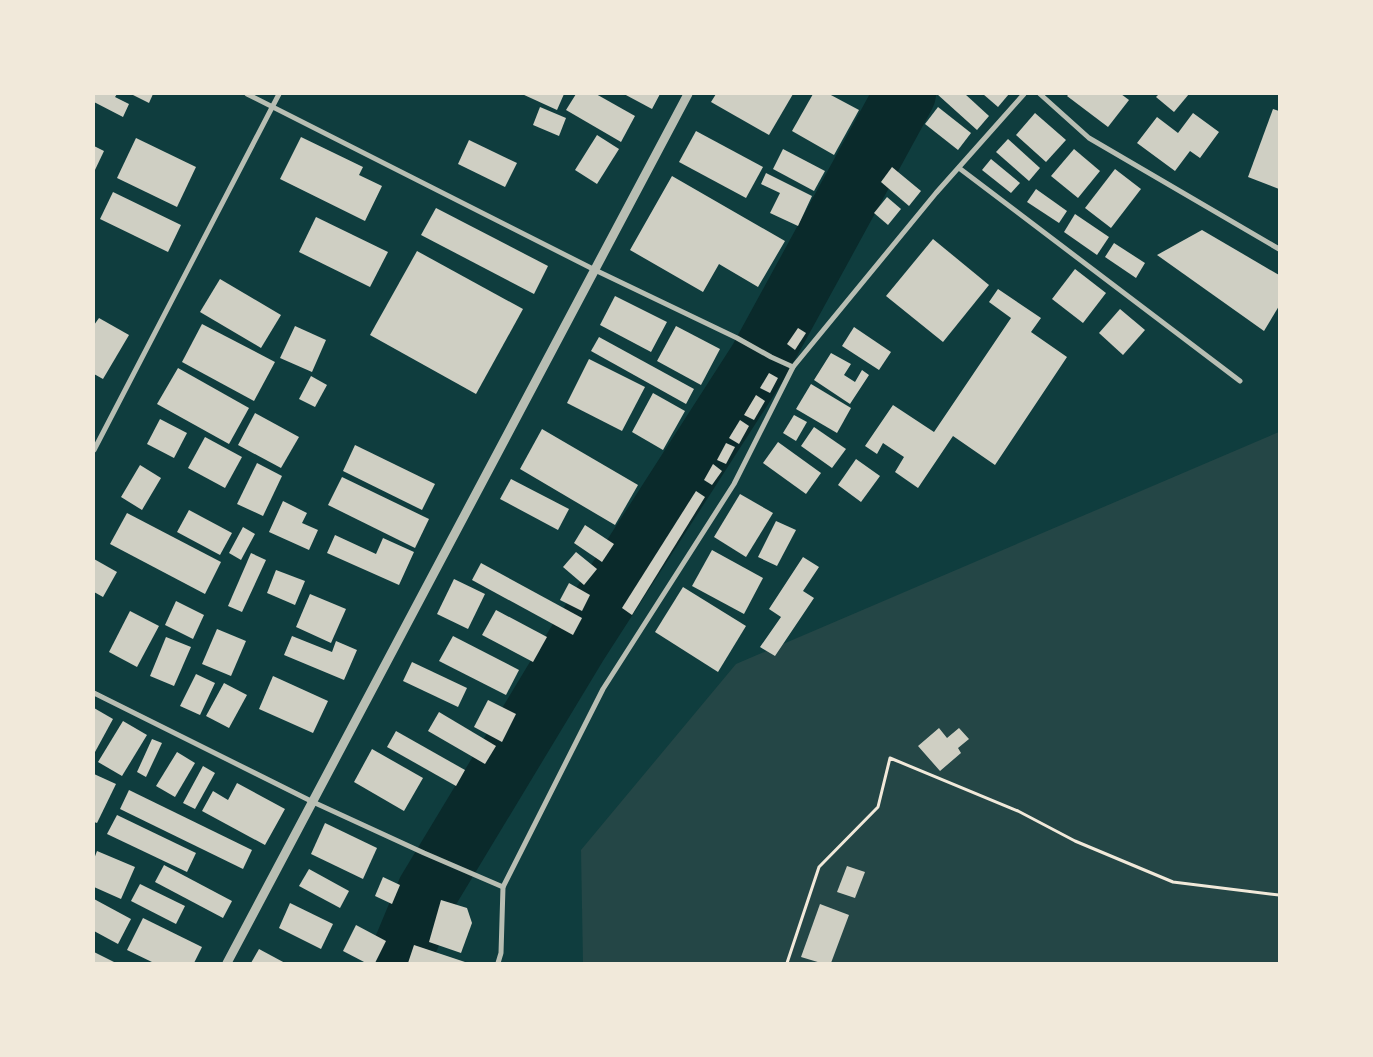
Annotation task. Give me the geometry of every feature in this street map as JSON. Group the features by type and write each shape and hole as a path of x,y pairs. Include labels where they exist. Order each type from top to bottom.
{"street":[{"path":"247,94 595,270 793,367"},
{"path":"94,450 279,94"},
{"path":"227,963 688,94"},
{"path":"498,963 501,953 503,887 603,689 734,484 793,367 936,193 1024,94"},
{"path":"1040,94 1089,138 1279,249"},
{"path":"959,168 1240,381"},
{"path":"94,693 313,802 503,887"}],"path":[{"path":"787,963 819,867 878,807 890,758 1018,811 1075,841 1173,882 1279,895"}],"shaded area":[{"path":"1279,432 1279,963 583,963 581,850 736,664"}],"building":[{"path":"94,94 117,94 115,97 129,104 123,117 94,102"},
{"path":"131,94 153,94 149,103"},
{"path":"522,94 564,94 557,110"},
{"path":"576,94 596,94 635,116 621,142 566,110"},
{"path":"624,94 660,94 652,109"},
{"path":"716,94 793,94 769,135 711,102"},
{"path":"813,94 829,94 859,110 834,155 792,131"},
{"path":"937,94 965,94 989,116 977,130"},
{"path":"983,94 1009,94 998,107"},
{"path":"1069,94 1121,94 1129,100 1108,127 1067,96"},
{"path":"1159,94 1189,94 1174,112 1156,97"},
{"path":"540,107 566,118 559,136 533,125"},
{"path":"938,107 971,133 958,150 925,124"},
{"path":"1273,109 1279,111 1279,189 1248,177"},
{"path":"1035,113 1066,140 1046,162 1016,135"},
{"path":"1193,113 1219,132 1200,158 1190,151 1175,171 1137,143 1157,117 1178,133"},
{"path":"696,131 763,167 746,198 679,162"},
{"path":"597,135 619,149 597,184 575,170"},
{"path":"301,137 363,167 359,175 382,186 365,221 280,179"},
{"path":"136,138 196,167 177,207 117,178"},
{"path":"1008,139 1040,168 1029,181 996,152"},
{"path":"469,140 517,163 505,187 458,164"},
{"path":"94,146 104,151 94,172"},
{"path":"783,149 825,171 814,191 773,169"},
{"path":"1074,149 1100,171 1078,198 1051,176"},
{"path":"991,159 1020,183 1011,193 982,170"},
{"path":"892,167 921,191 909,206 881,182"},
{"path":"1115,169 1141,189 1111,228 1085,208"},
{"path":"766,173 812,196 798,226 770,213 780,193 761,184"},
{"path":"672,176 785,241 758,287 719,264 703,292 630,250"},
{"path":"1036,189 1067,211 1059,223 1027,202"},
{"path":"113,192 181,225 168,252 100,219"},
{"path":"887,197 901,209 888,225 874,213"},
{"path":"436,208 548,266 534,294 421,235"},
{"path":"1075,214 1109,237 1097,255 1064,232"},
{"path":"316,217 388,252 370,287 299,252"},
{"path":"1202,230 1279,275 1279,306 1264,331 1157,255"},
{"path":"933,239 989,285 943,342 886,296"},
{"path":"1114,243 1145,263 1136,278 1105,257"},
{"path":"417,251 523,309 476,394 370,335"},
{"path":"1075,269 1106,293 1083,323 1052,299"},
{"path":"220,279 281,315 261,348 200,312"},
{"path":"998,289 1041,318 1031,332 1067,357 995,465 953,436 918,488 895,472 904,457 883,443 877,454 865,446 893,405 934,432 1011,318 989,302"},
{"path":"615,296 667,322 651,352 600,325"},
{"path":"1120,309 1145,330 1123,355 1099,333"},
{"path":"99,318 129,335 103,379 94,374 94,325"},
{"path":"202,324 275,362 254,401 182,362"},
{"path":"295,326 326,340 312,372 280,358"},
{"path":"676,326 720,349 701,385 657,361"},
{"path":"854,327 891,352 879,370 842,346"},
{"path":"798,328 806,333 795,350 787,344"},
{"path":"599,337 694,389 686,404 591,351"},
{"path":"831,353 851,364 844,375 855,382 862,370 869,375 850,404 814,380"},
{"path":"589,359 645,387 622,431 567,403"},
{"path":"178,368 249,408 229,444 157,404"},
{"path":"769,373 778,378 770,393 760,388"},
{"path":"311,376 327,385 315,407 299,399"},
{"path":"811,384 851,408 837,433 796,409"},
{"path":"653,393 685,411 663,450 632,432"},
{"path":"756,395 765,401 754,420 744,415"},
{"path":"255,413 299,437 281,468 238,445"},
{"path":"794,415 807,422 796,441 783,433"},
{"path":"160,419 187,433 174,458 147,444"},
{"path":"740,420 749,426 739,444 729,438"},
{"path":"814,427 846,449 832,468 801,446"},
{"path":"542,429 638,485 615,525 520,469"},
{"path":"205,437 242,457 225,488 188,468"},
{"path":"778,442 821,473 806,494 763,463"},
{"path":"726,443 735,447 726,464 717,460"},
{"path":"355,445 435,484 422,510 343,471"},
{"path":"856,459 880,476 861,502 838,485"},
{"path":"257,463 282,476 263,516 237,504"},
{"path":"713,464 722,471 712,485 704,480"},
{"path":"140,465 161,478 142,510 121,497"},
{"path":"342,477 429,519 415,548 328,505"},
{"path":"511,479 569,509 558,530 500,499"},
{"path":"696,491 705,497 632,615 622,608"},
{"path":"740,494 773,513 746,557 714,537"},
{"path":"283,501 307,513 302,523 318,530 309,550 269,532"},
{"path":"189,510 232,533 220,555 177,532"},
{"path":"127,513 221,562 205,594 110,544"},
{"path":"776,521 796,530 777,566 758,557"},
{"path":"585,525 614,544 602,562 574,543"},
{"path":"243,527 255,534 241,560 229,553"},
{"path":"335,535 376,554 383,538 414,552 399,585 327,553"},
{"path":"712,550 763,578 744,614 692,586"},
{"path":"576,552 597,569 584,585 563,567"},
{"path":"251,553 266,560 242,612 228,606"},
{"path":"803,557 819,567 803,591 814,598 775,656 760,647 781,617 769,609"},
{"path":"94,559 117,572 103,597 94,592"},
{"path":"481,563 582,618 573,635 472,580"},
{"path":"276,570 305,581 295,605 267,593"},
{"path":"454,579 485,594 468,629 437,614"},
{"path":"569,583 590,595 582,611 560,600"},
{"path":"683,587 746,626 718,672 655,632"},
{"path":"310,594 346,609 331,643 296,627"},
{"path":"176,601 204,615 193,639 165,625"},
{"path":"496,610 547,637 533,662 482,635"},
{"path":"130,611 159,626 137,667 109,652"},
{"path":"217,629 246,641 231,676 202,664"},
{"path":"292,636 332,652 336,641 357,650 344,680 284,655"},
{"path":"453,636 519,670 506,695 439,661"},
{"path":"166,637 191,647 174,686 150,676"},
{"path":"412,662 467,688 458,707 403,681"},
{"path":"196,674 215,683 200,715 180,706"},
{"path":"273,676 328,701 313,733 259,709"},
{"path":"224,683 247,695 229,728 206,716"},
{"path":"488,700 516,714 502,742 474,727"},
{"path":"94,708 113,719 95,752 94,751"},
{"path":"439,712 496,746 485,764 428,731"},
{"path":"123,721 147,735 122,776 98,762"},
{"path":"939,728 947,738 959,728 969,739 958,748 961,753 940,771 918,746"},
{"path":"396,731 465,770 456,786 387,747"},
{"path":"152,739 162,743 146,777 137,772"},
{"path":"372,749 423,778 404,811 354,782"},
{"path":"177,752 195,763 175,797 156,786"},
{"path":"203,766 215,773 195,809 183,803"},
{"path":"94,774 116,784 97,823 94,822"},
{"path":"237,783 285,809 265,845 202,811 213,791 228,800"},
{"path":"129,790 252,850 243,869 120,809"},
{"path":"117,815 196,853 187,872 107,834"},
{"path":"325,823 377,848 363,879 311,854"},
{"path":"97,851 135,867 121,899 94,887 94,859"},
{"path":"164,865 232,901 223,918 155,882"},
{"path":"847,866 865,872 855,898 837,892"},
{"path":"309,869 349,891 340,908 299,886"},
{"path":"383,877 400,885 392,904 375,896"},
{"path":"140,884 185,906 176,924 131,901"},
{"path":"94,899 131,919 118,944 94,931"},
{"path":"441,900 467,908 472,923 461,953 429,942"},
{"path":"290,903 333,924 321,949 279,928"},
{"path":"820,904 849,915 831,963 821,963 801,957"},
{"path":"143,918 202,947 194,963 154,963 127,950"},
{"path":"356,925 386,941 375,963 366,963 343,951"},
{"path":"414,945 468,963 408,963"},
{"path":"259,949 285,963 251,963"},
{"path":"94,952 116,963 94,963"}],"waterway":[{"path":"398,963 428,891 577,644 759,361 905,94"}]}
